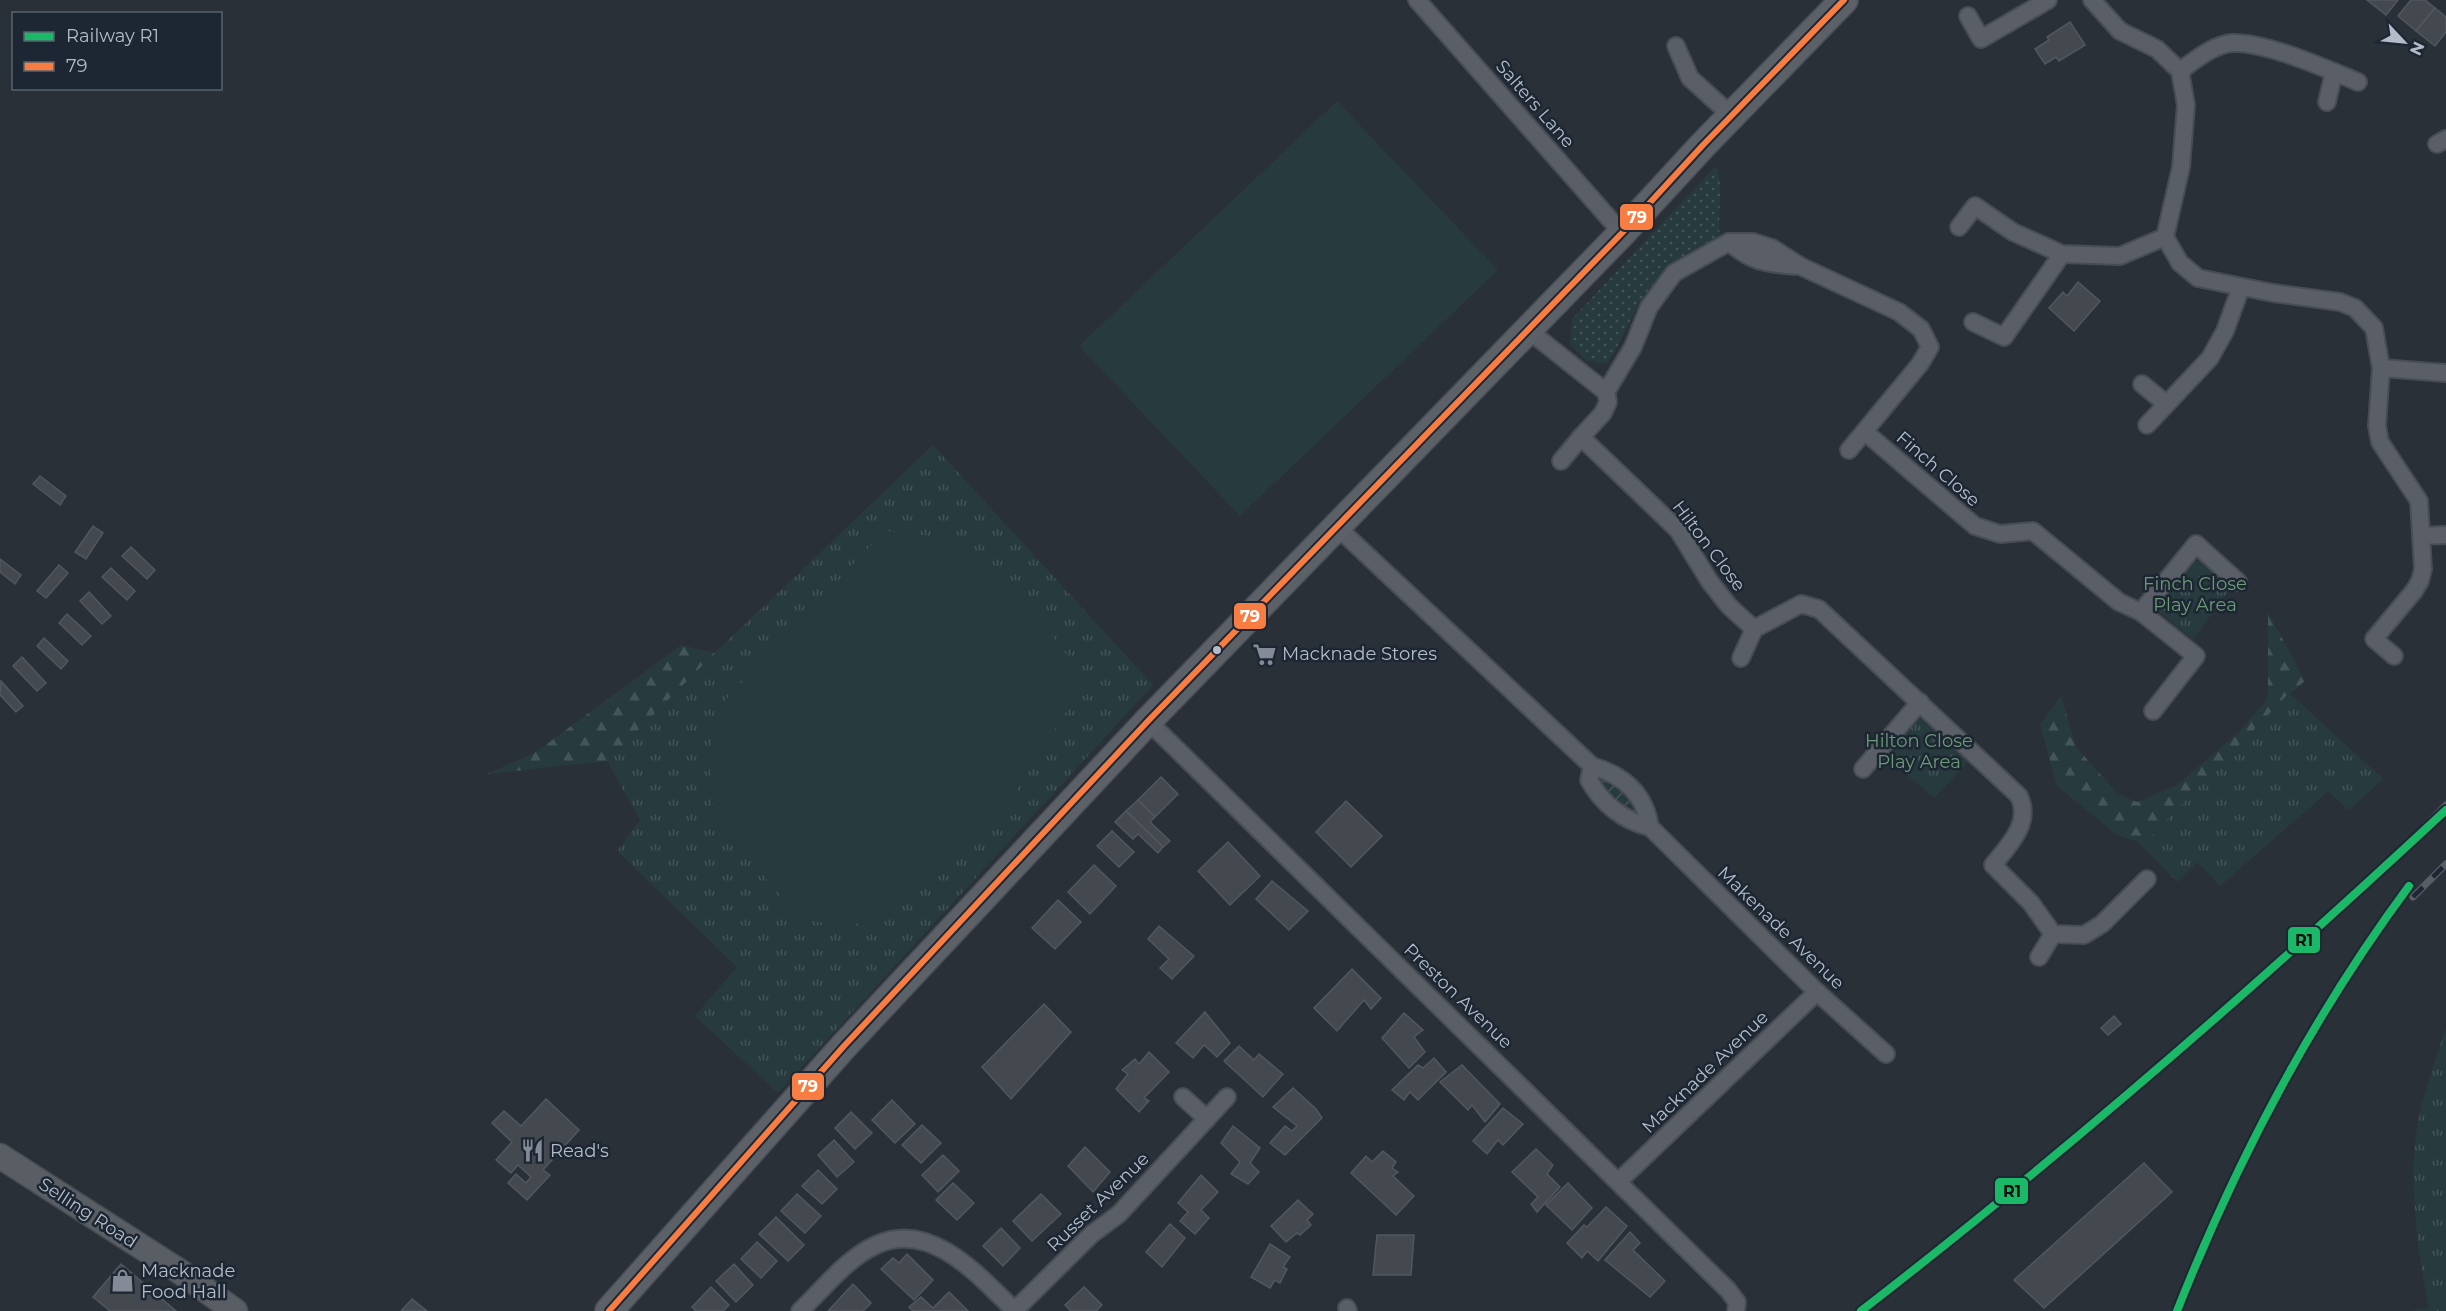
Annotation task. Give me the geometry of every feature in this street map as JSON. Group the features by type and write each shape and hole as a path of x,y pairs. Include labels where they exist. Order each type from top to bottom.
{"main road":[{"path":"609,1311 844,1046 1148,721 1622,233 1844,0"}],"street":[{"name":"Salters Lane","path":"1417,0 1622,233"},
{"path":"1968,16 1981,39 2048,0"},
{"path":"2092,0 2120,31 2157,49 2180,71 2186,105 2181,167 2165,237 2180,263 2198,278 2322,298 2355,308 2374,328 2381,368 2377,426 2380,442 2419,501 2420,581 2374,639 2394,656"},
{"path":"2180,71 2204,53 2232,43 2257,46 2358,82"},
{"path":"1676,46 1690,78 1732,116"},
{"path":"2327,102 2334,72"},
{"path":"1959,227 1975,206 2013,232 2062,254 2120,256 2165,237"},
{"path":"1606,392 1633,347 1649,307 1674,273 1729,242 1746,258 1772,264 1800,266 1848,289 1865,304 1891,321 1921,329 1930,347 1920,364 1849,450"},
{"path":"1973,322 2004,337 2062,254"},
{"path":"2147,425 2165,403 2210,358 2225,331 2241,286"},
{"path":"1528,330 1606,392 1608,402 1603,413 1561,461"},
{"path":"2381,368 2446,373"},
{"path":"2142,384 2165,403"},
{"name":"Finch Close","path":"1864,432 1975,526 2000,534 2033,531 2120,602 2141,612 2196,656 2153,711"},
{"name":"Hilton Close","path":"1581,437 1678,530 1710,582 1729,606 1754,628"},
{"name":"Makenade Avenue","path":"1336,526 1592,766 1624,780 1645,807 1650,827 1817,992 1886,1054"},
{"path":"2421,536 2446,535"},
{"path":"2141,612 2196,544 2238,582"},
{"path":"1741,658 1754,628 1801,604 1819,609 2019,796 2024,806 2017,834 1988,870 2031,903 2053,934"},
{"path":"1863,769 1920,702"},
{"name":"Preston Avenue","path":"1148,721 1619,1181 1728,1290 1736,1306"},
{"name":"Makenade Avenue","path":"1592,766 1589,780 1608,805 1635,824 1650,827"},
{"path":"2053,934 2084,935 2102,924 2147,879"},
{"path":"2038,957 2053,934"},
{"name":"Macknade Avenue","path":"1619,1181 1817,992"},
{"path":"1183,1097 1207,1119"},
{"name":"Russet Avenue","path":"1015,1311 1092,1234 1119,1214 1227,1097"},
{"name":"Selling Road","path":"0,1156 179,1271 235,1311"},
{"path":"800,1311 857,1257 876,1245 896,1239 924,1241 944,1250 967,1266 1015,1311"}],"green space":[{"path":"1337,101 1498,270 1240,516 1079,346"},
{"path":"1716,166 1720,181 1720,239 1686,257 1656,281 1640,302 1607,363 1587,361 1570,344 1572,319"},
{"path":"933,445 1153,685 778,1093 695,1016 737,967 617,851 640,820 607,761 715,653"},
{"path":"885,531 954,539 1006,576 1070,659 1077,694 1009,803 903,893 852,927 800,919 713,815 710,766 715,711"},
{"name":"Finch Close Play Area","path":"2190,561 2202,561 2231,587 2193,640 2152,606"},
{"path":"761,609 736,690 607,761 487,774 536,752 681,645 715,653"},
{"path":"2268,612 2305,681 2290,694 2383,779 2349,810 2328,791 2298,818 2161,827 2142,846 2136,841 2117,835 2057,786 2040,724 2061,696 2076,747 2118,794 2137,802 2177,785 2239,732 2268,698"},
{"path":"2289,693 2383,779 2349,810 2328,791 2220,886 2197,862 2177,882 2142,846"},
{"name":"Hilton Close Play Area","path":"1916,714 1968,762 1934,798 1882,753"},
{"path":"1592,766 1609,771 1649,818 1608,805"},
{"path":"2446,1029 2446,1311 2411,1311 2429,1308 2416,1222 2414,1156 2421,1108"}],"building":[{"path":"2367,0 2398,0 2386,15"},
{"path":"2411,0 2425,0 2435,8 2416,31 2398,16"},
{"path":"2435,8 2446,17 2446,32 2435,46 2416,31"},
{"path":"2070,22 2085,45 2059,61 2056,57 2045,64 2035,49 2049,40 2047,37"},
{"path":"2078,282 2100,301 2074,331 2049,308 2063,292 2067,296"},
{"path":"40,476 66,496 60,505 33,484"},
{"path":"93,526 103,533 86,559 75,552"},
{"path":"131,547 155,570 147,579 122,556"},
{"path":"0,559 21,575 15,584 0,572"},
{"path":"59,565 68,573 46,598 37,591"},
{"path":"111,568 135,591 127,600 102,577"},
{"path":"89,592 111,616 102,624 80,601"},
{"path":"67,614 91,636 82,645 59,623"},
{"path":"44,638 68,661 61,669 37,646"},
{"path":"22,657 46,683 37,691 13,666"},
{"path":"1,681 23,706 16,712 0,695"},
{"path":"1161,777 1178,794 1155,817 1138,800"},
{"path":"1138,800 1155,817 1150,822 1170,841 1163,847 1126,811"},
{"path":"1346,801 1382,836 1351,867 1316,832"},
{"path":"1126,811 1163,847 1158,853 1138,834 1133,839 1115,822"},
{"path":"1112,831 1134,852 1119,867 1097,846"},
{"path":"1228,842 1260,876 1230,905 1198,871"},
{"path":"1094,865 1116,886 1090,914 1068,892"},
{"path":"1272,881 1308,911 1289,930 1256,899"},
{"path":"1058,900 1081,922 1055,949 1032,928"},
{"path":"1159,926 1194,956 1172,979 1160,968 1169,959 1148,939"},
{"path":"1352,969 1381,998 1371,1009 1364,1000 1337,1031 1314,1008"},
{"path":"1044,1004 1071,1032 1011,1099 982,1067"},
{"path":"1205,1012 1230,1043 1217,1057 1204,1045 1193,1058 1176,1043"},
{"path":"1404,1013 1423,1030 1414,1037 1425,1052 1409,1068 1382,1038"},
{"path":"2114,1016 2121,1024 2108,1035 2101,1028"},
{"path":"1239,1046 1254,1060 1259,1054 1283,1074 1263,1097 1224,1061"},
{"path":"1149,1052 1169,1072 1144,1098 1149,1101 1139,1112 1116,1089 1128,1074 1122,1070 1135,1059 1139,1064"},
{"path":"1434,1058 1446,1072 1418,1100 1410,1092 1404,1100 1392,1090 1418,1065 1423,1068"},
{"path":"1462,1065 1500,1104 1485,1122 1472,1105 1468,1110 1440,1082"},
{"path":"1293,1088 1316,1109 1322,1118 1285,1155 1270,1143 1285,1126 1292,1131 1297,1126 1273,1107"},
{"name":"Read's","path":"546,1099 579,1130 543,1170 550,1175 527,1200 508,1183 516,1174 526,1183 531,1177 518,1165 511,1173 496,1160 512,1142 492,1123 504,1111 521,1126"},
{"path":"892,1100 915,1124 895,1143 872,1120"},
{"path":"1503,1108 1523,1124 1503,1145 1498,1140 1487,1154 1473,1141"},
{"path":"851,1112 872,1133 855,1149 835,1128"},
{"path":"922,1125 941,1143 921,1163 902,1145"},
{"path":"1233,1126 1260,1148 1250,1163 1259,1172 1248,1184 1231,1174 1240,1162 1221,1143"},
{"path":"834,1140 854,1162 837,1177 818,1155"},
{"path":"1085,1147 1110,1172 1093,1192 1068,1166"},
{"path":"1536,1149 1553,1165 1547,1174 1560,1187 1537,1212 1531,1204 1538,1197 1512,1172"},
{"path":"1383,1151 1396,1162 1392,1168 1398,1172 1393,1176 1414,1196 1396,1215 1351,1173 1366,1156 1372,1162"},
{"path":"943,1155 959,1171 938,1192 922,1175"},
{"path":"2144,1163 2172,1192 2044,1308 2014,1280"},
{"path":"818,1170 837,1189 822,1204 802,1186"},
{"path":"1201,1175 1218,1192 1201,1210 1209,1218 1195,1234 1180,1221 1188,1212 1178,1203"},
{"path":"953,1183 974,1203 957,1220 936,1200"},
{"path":"1568,1183 1592,1208 1572,1230 1546,1205"},
{"path":"797,1194 821,1216 805,1233 781,1211"},
{"path":"1041,1194 1061,1214 1032,1241 1013,1221"},
{"path":"1298,1200 1313,1214 1307,1220 1311,1225 1300,1235 1297,1233 1286,1242 1271,1226"},
{"path":"1606,1207 1627,1226 1598,1261 1587,1251 1582,1258 1567,1243 1584,1225 1587,1227"},
{"path":"776,1217 804,1245 788,1261 759,1234"},
{"path":"1170,1224 1185,1238 1162,1267 1146,1252"},
{"path":"1001,1228 1020,1248 1003,1266 983,1246"},
{"path":"1630,1232 1640,1243 1633,1250 1665,1281 1650,1297 1605,1260"},
{"path":"1377,1235 1414,1235 1411,1275 1373,1275"},
{"path":"757,1242 777,1261 761,1278 741,1259"},
{"path":"1270,1244 1290,1257 1283,1267 1287,1269 1280,1283 1275,1280 1270,1288 1251,1277"},
{"path":"907,1254 933,1280 914,1300 881,1269 893,1258 899,1263"},
{"name":"Macknade Food Hall","path":"121,1264 176,1311 110,1311 93,1297"},
{"path":"734,1264 753,1285 736,1302 716,1281"},
{"path":"853,1284 871,1303 863,1311 828,1311"},
{"path":"711,1287 729,1305 723,1311 696,1311 692,1307"},
{"path":"1084,1287 1102,1305 1096,1311 1071,1311 1065,1305"},
{"path":"949,1292 968,1311 913,1311 909,1307 921,1297 933,1308"},
{"path":"412,1299 427,1311 401,1311"}],"railway":[{"path":"2393,859 2446,805"},
{"path":"2413,897 2446,864"}],"rail line":[{"name":"R1","path":"1861,1311 2086,1130 2232,1004 2446,810"},
{"name":"R1","path":"2177,1311 2225,1199 2279,1091 2340,986 2409,886"}],"transit line":[{"name":"79","path":"609,1311 844,1046 1148,721 1622,233 1703,145 1844,0"}],"place":[{"name":"Macknade Stores","path":"1264,654"},
{"name":"Read's","path":"532,1151"},
{"name":"Macknade Food Hall","path":"123,1281"}]}
